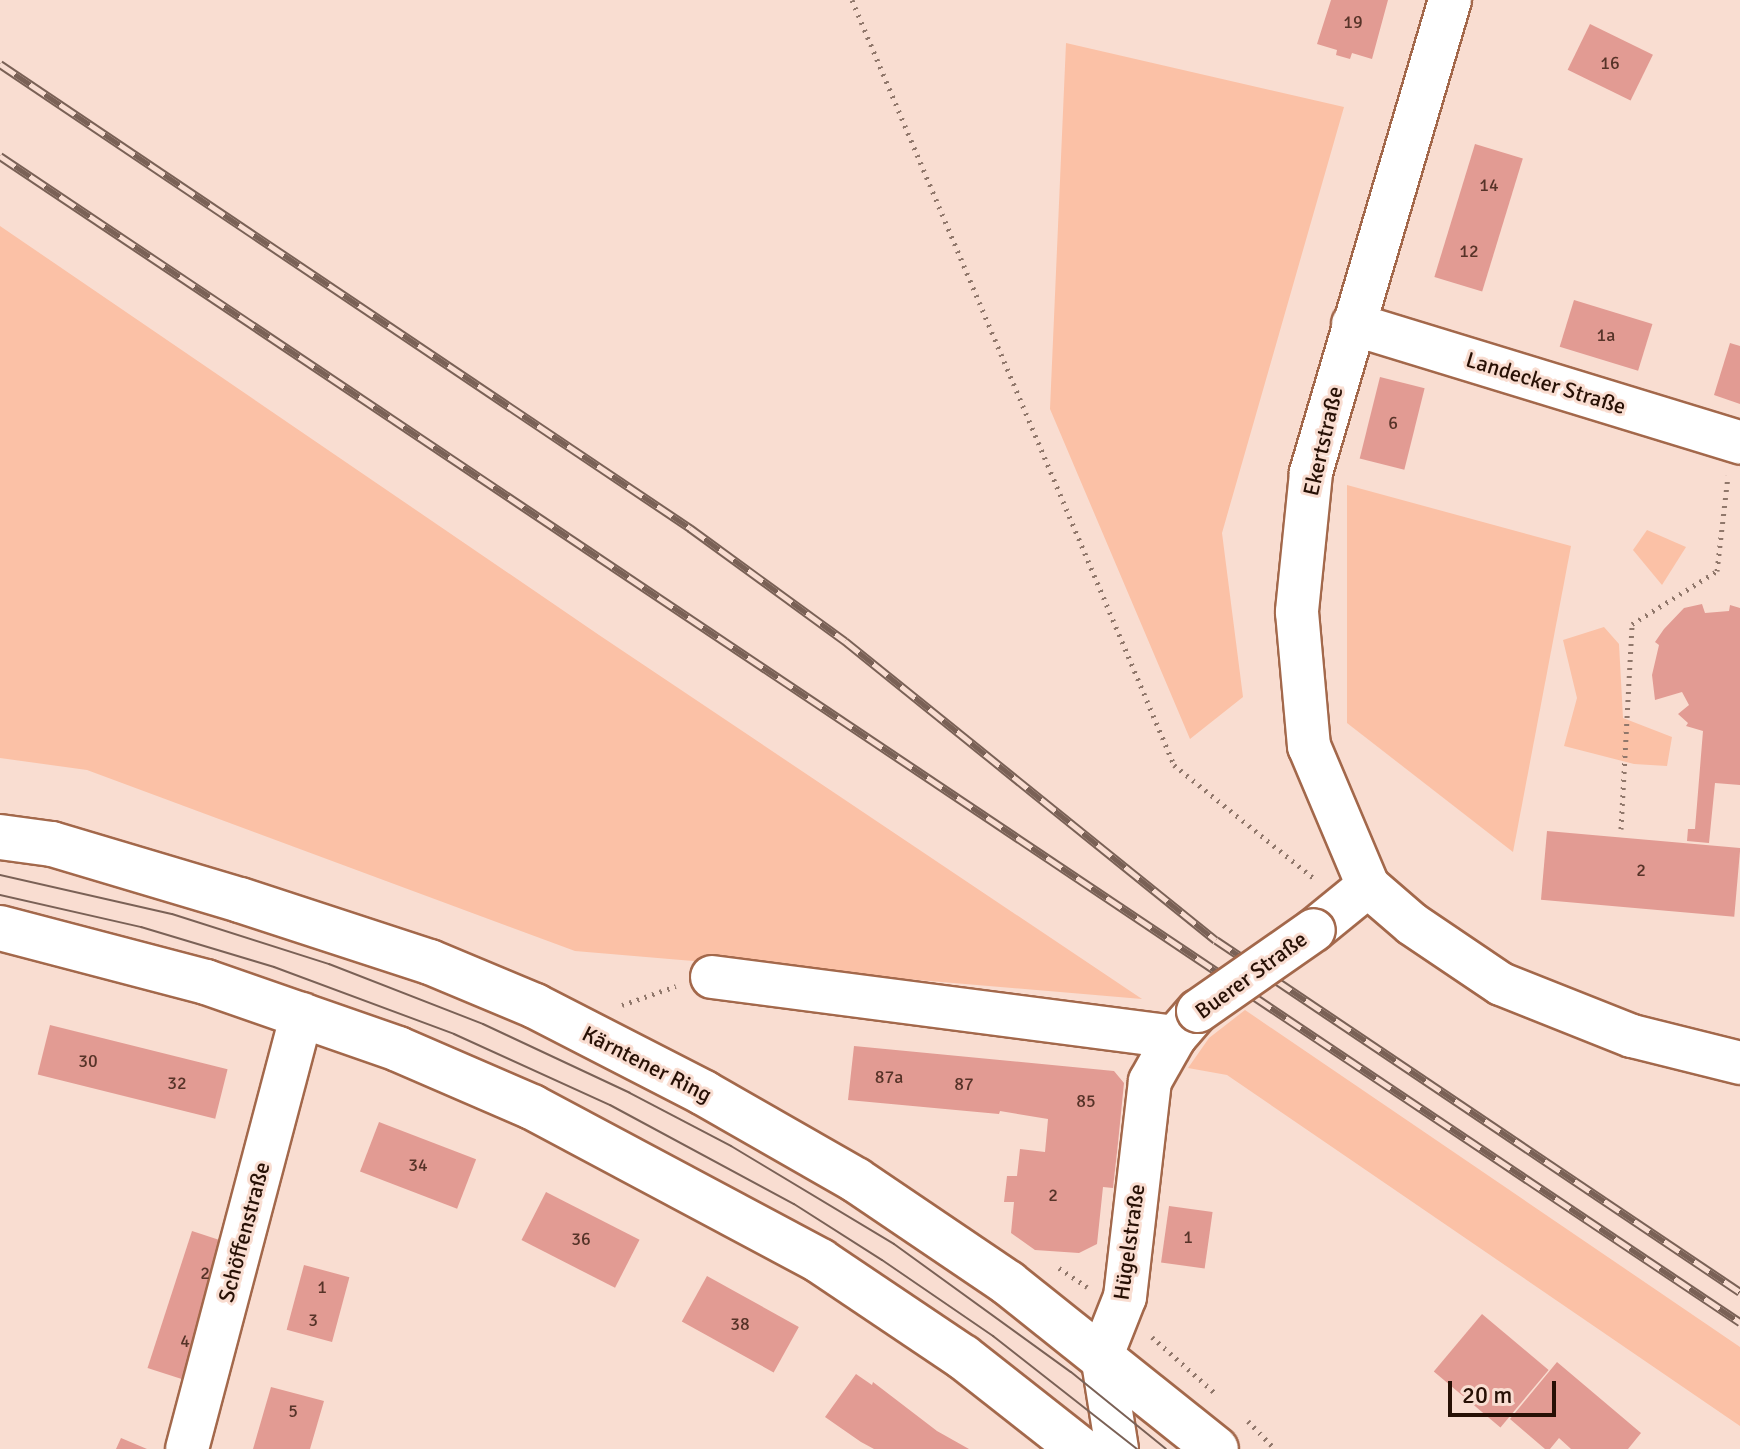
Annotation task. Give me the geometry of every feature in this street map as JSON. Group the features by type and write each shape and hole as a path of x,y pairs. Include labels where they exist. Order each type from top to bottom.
{"main road":[{"name":"Kärntener Ring","path":"0,837 52,844 240,900 430,962 535,1006 704,1093 856,1180 1002,1278 1102,1355 1228,1432"},
{"path":"0,928 206,982 302,1014 398,1049 532,1107 807,1253 963,1357 1080,1449"}],"street":[{"name":"Ekertstraße","path":"1358,895 1309,746 1297,612 1311,473 1450,0"},
{"name":"Landecker Straße","path":"1353,324 1736,441"},
{"name":"Buerer Straße","path":"712,977 1186,1024 1358,895"},
{"path":"1358,895 1412,924 1501,984 1632,1036 1740,1063"},
{"name":"Schöffenstraße","path":"187,1449 302,1014"},
{"name":"Hügelstraße","path":"1102,1355 1125,1297 1150,1081 1186,1024"},
{"path":"1102,1355 1117,1449"}],"path":[{"path":"852,0 1174,765 1358,895"},
{"path":"1621,829 1632,624 1717,571 1736,441"},
{"path":"1120,1309 1219,1396"},
{"path":"1228,1432 1275,1449"}],"shaded area":[{"path":"1066,43 1344,107 1222,533 1243,697 1190,739 1050,409"},
{"path":"0,226 599,635 1142,999 575,951 87,770 0,758"},
{"path":"1347,485 1571,546 1513,852 1347,723"},
{"path":"1647,530 1686,547 1662,585 1633,550"},
{"path":"1604,627 1619,644 1623,718 1672,737 1667,766 1634,764 1564,746 1577,698 1563,640"},
{"path":"1245,1010 1740,1347 1740,1426 1227,1075 1188,1068 1209,1038"}],"building":[{"path":"1331,0 1388,0 1372,59 1352,53 1350,59 1336,55 1337,50 1317,44"},
{"path":"1590,24 1653,55 1631,101 1568,70"},
{"path":"1475,144 1523,159 1482,292 1434,277"},
{"path":"1574,300 1652,324 1638,371 1560,347"},
{"path":"1730,343 1740,346 1740,404 1714,395"},
{"path":"1380,377 1425,388 1404,470 1360,459"},
{"path":"1702,604 1705,613 1729,611 1730,605 1740,608 1740,785 1715,783 1709,843 1687,841 1688,829 1695,829 1703,731 1686,726 1688,723 1678,714 1689,705 1682,692 1655,700 1652,675 1659,645 1655,642 1664,629 1684,608"},
{"path":"1547,831 1740,848 1734,917 1541,900"},
{"path":"50,1025 228,1069 215,1119 38,1074"},
{"path":"854,1046 1114,1071 1124,1083 1113,1188 1103,1187 1097,1244 1079,1253 1035,1250 1011,1233 1014,1202 1004,1202 1007,1176 1017,1176 1020,1149 1045,1152 1048,1119 1000,1111 999,1114 848,1100"},
{"path":"379,1122 476,1159 457,1209 360,1171"},
{"path":"546,1192 640,1240 615,1288 521,1240"},
{"path":"1169,1206 1213,1212 1205,1269 1161,1262"},
{"path":"192,1231 239,1246 194,1383 148,1368"},
{"path":"304,1265 349,1277 332,1342 287,1330"},
{"path":"707,1276 799,1327 774,1372 682,1321"},
{"path":"1482,1314 1549,1370 1500,1427 1434,1371"},
{"path":"1557,1362 1641,1433 1628,1449 1571,1449 1559,1438 1550,1449 1545,1449 1510,1419"},
{"path":"856,1374 872,1385 873,1382 937,1431 969,1449 874,1449 861,1442 825,1417"},
{"path":"271,1387 324,1401 310,1449 253,1449"},
{"path":"121,1438 147,1449 116,1449"}],"tram line":[{"path":"0,875 172,914 329,964 483,1024 630,1093 731,1146 894,1244 1071,1372 1166,1449"},
{"path":"0,895 141,927 274,967 454,1034 610,1105 794,1204 882,1260 993,1336 1137,1449"}],"railway":[{"path":"0,64 690,528 845,641 1216,940 1740,1292"},
{"path":"0,156 1740,1322"}]}
